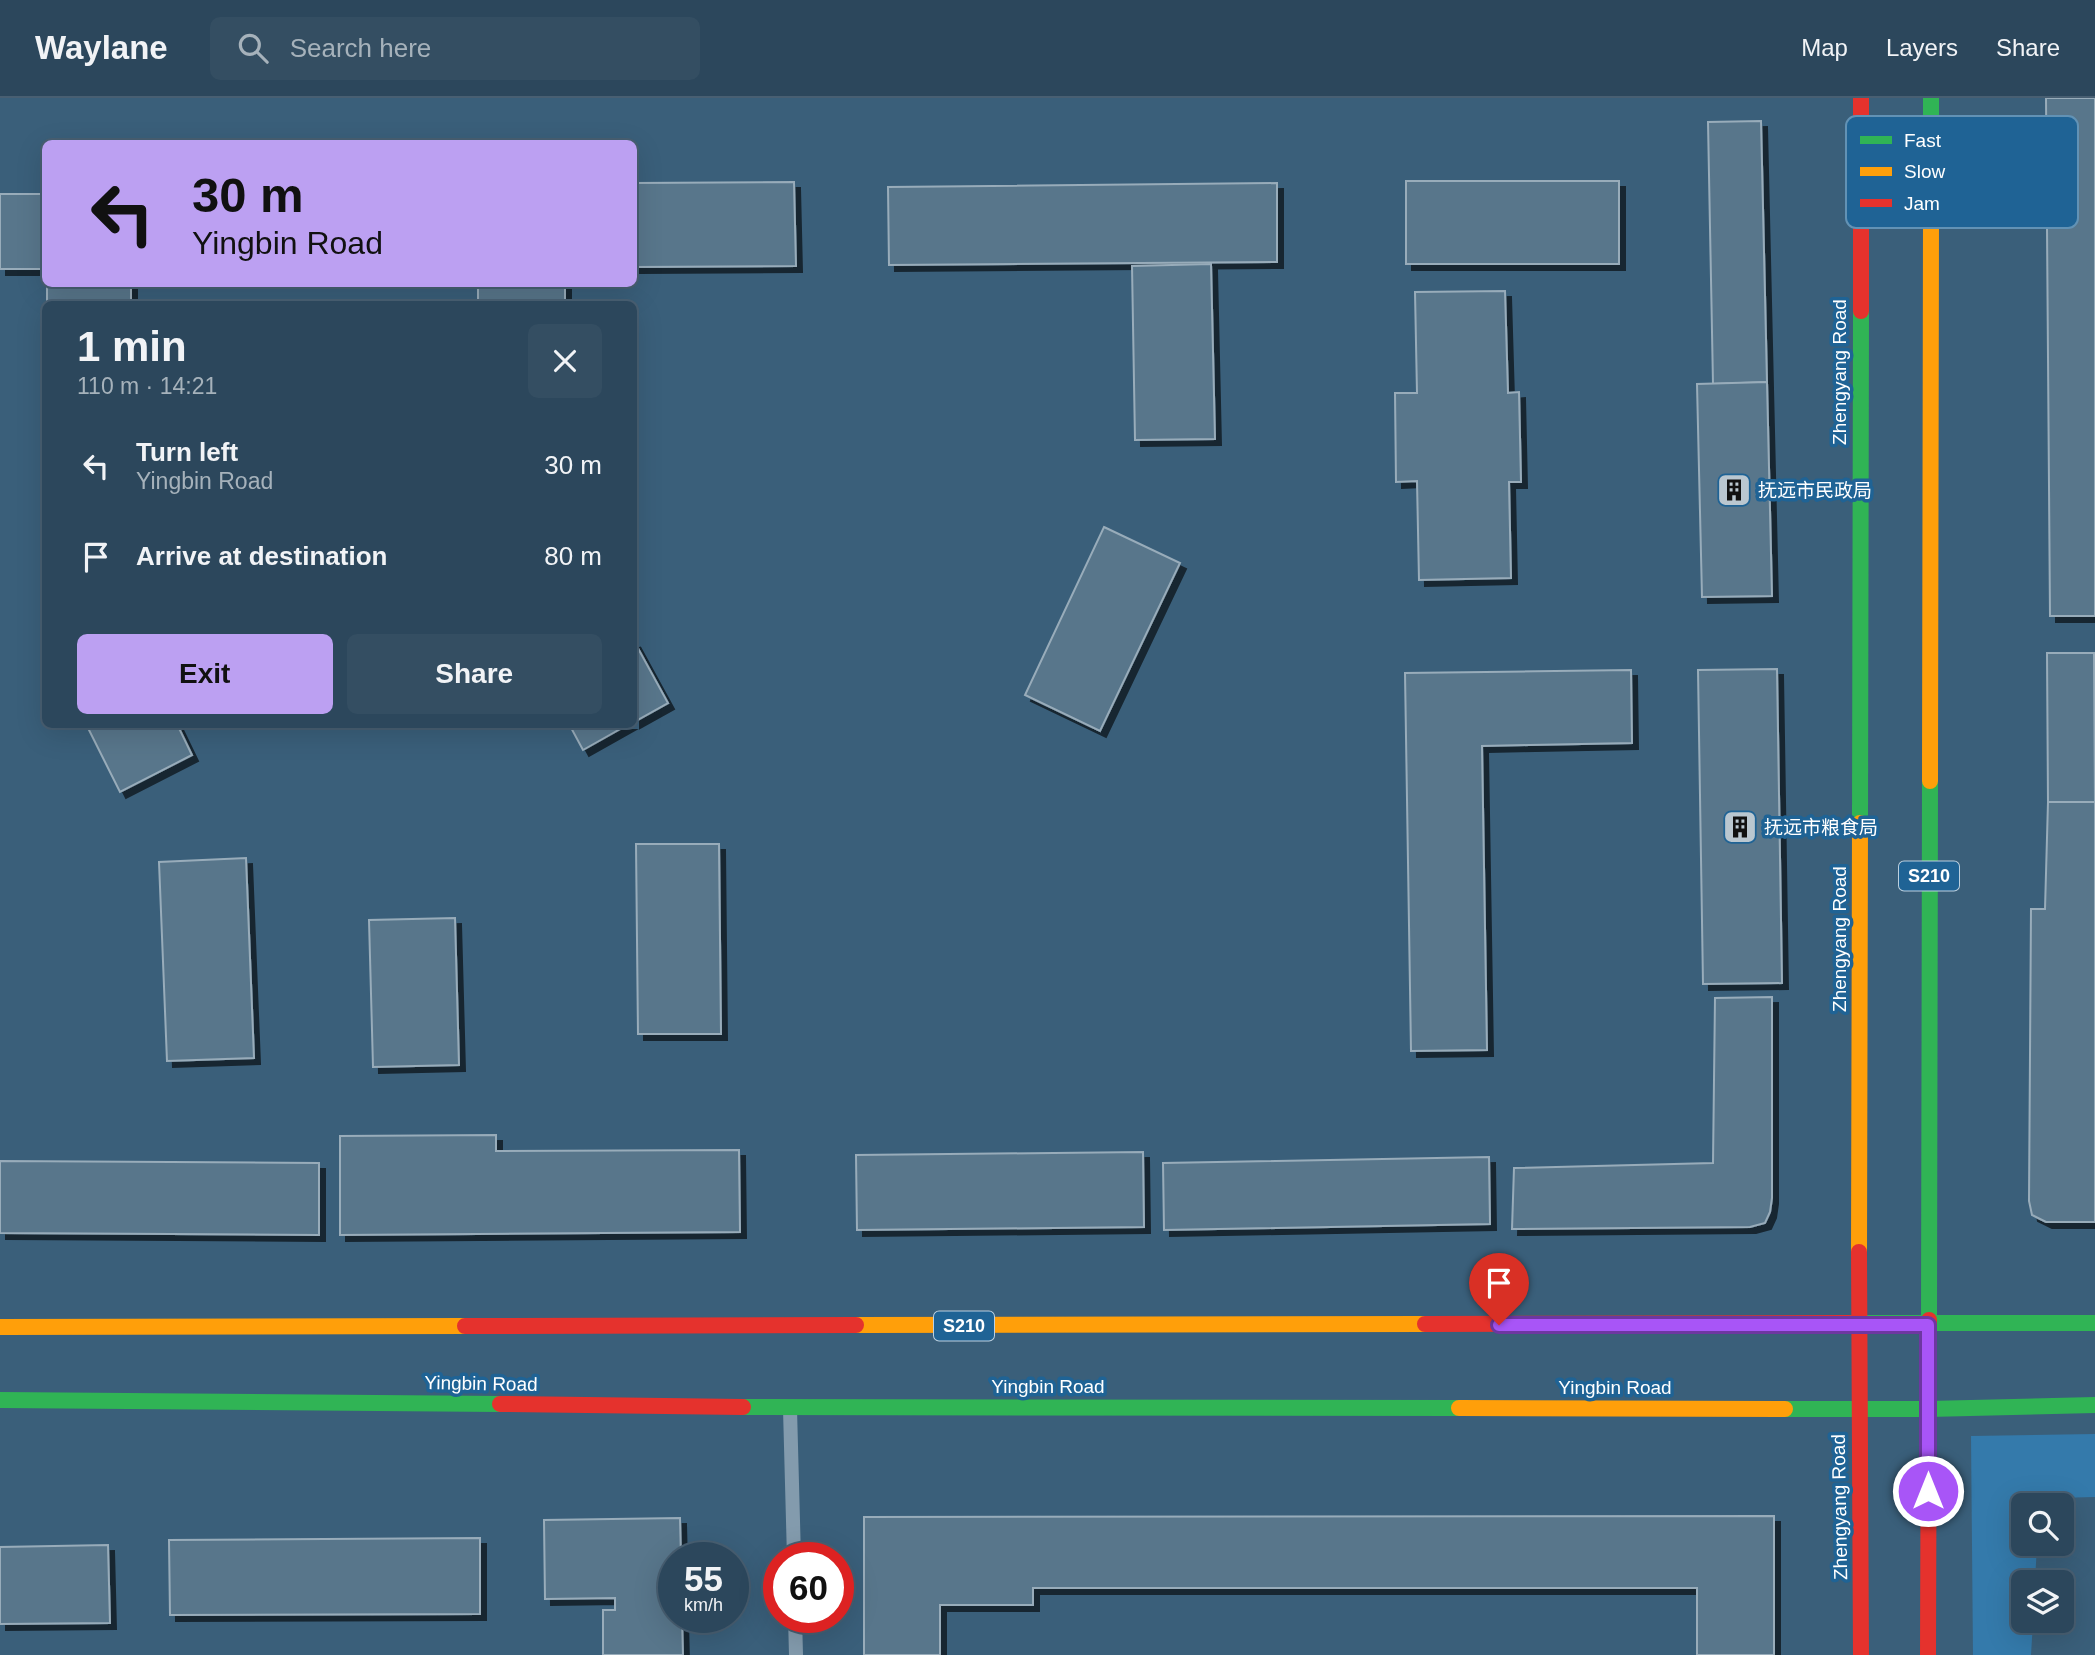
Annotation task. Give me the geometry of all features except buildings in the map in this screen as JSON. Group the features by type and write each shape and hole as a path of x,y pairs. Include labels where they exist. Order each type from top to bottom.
{"main road":[{"name":"Zhengyang Road","path":"1861,98 1861,116"},
{"name":"S210","path":"1931,98 1931,116"},
{"name":"Zhengyang Road","path":"1861,228 1858,1409 1861,1655"},
{"name":"S210","path":"1928,1655 1931,228"},
{"path":"1928,1325 2095,1323"},
{"name":"S210","path":"0,1327 1928,1325"},
{"name":"Yingbin Road","path":"0,1400 790,1407 1928,1409 2095,1405"}],"lane":[{"path":"790,1407 794,1542"},
{"path":"795,1633 796,1655"}],"shaded area":[{"path":"2095,1434 2095,1497 2074,1498 2074,1493 2011,1493 2011,1556 2036,1556 2036,1570 2011,1570 2011,1633 2032,1633 2031,1655 1973,1655 1971,1436"}],"traffic: fast":[{"path":"1931,98 1931,116"},
{"path":"1860,823 1861,311"},
{"path":"1929,1320 1930,781"},
{"path":"1849,1323 2095,1323"},
{"path":"0,1400 500,1404"},
{"path":"1785,1409 2095,1405"},
{"path":"743,1407 1459,1408"}],"traffic: slow":[{"path":"1930,781 1931,228"},
{"path":"1859,1252 1860,823"},
{"path":"856,1325 1425,1324"},
{"path":"0,1327 465,1326"},
{"path":"1459,1408 1785,1409"}],"traffic: jam":[{"path":"1861,98 1861,116"},
{"path":"1861,228 1861,311"},
{"path":"1859,1252 1861,1655"},
{"path":"1928,1655 1929,1320"},
{"path":"1425,1324 1849,1323"},
{"path":"465,1326 856,1325"},
{"path":"500,1404 743,1407"}],"place":[{"name":"抚远市民政局","path":"1734,490"},
{"name":"抚远市粮食局","path":"1740,827"}],"route":[{"path":"1499,1325 1928,1325 1928,1491"}]}
